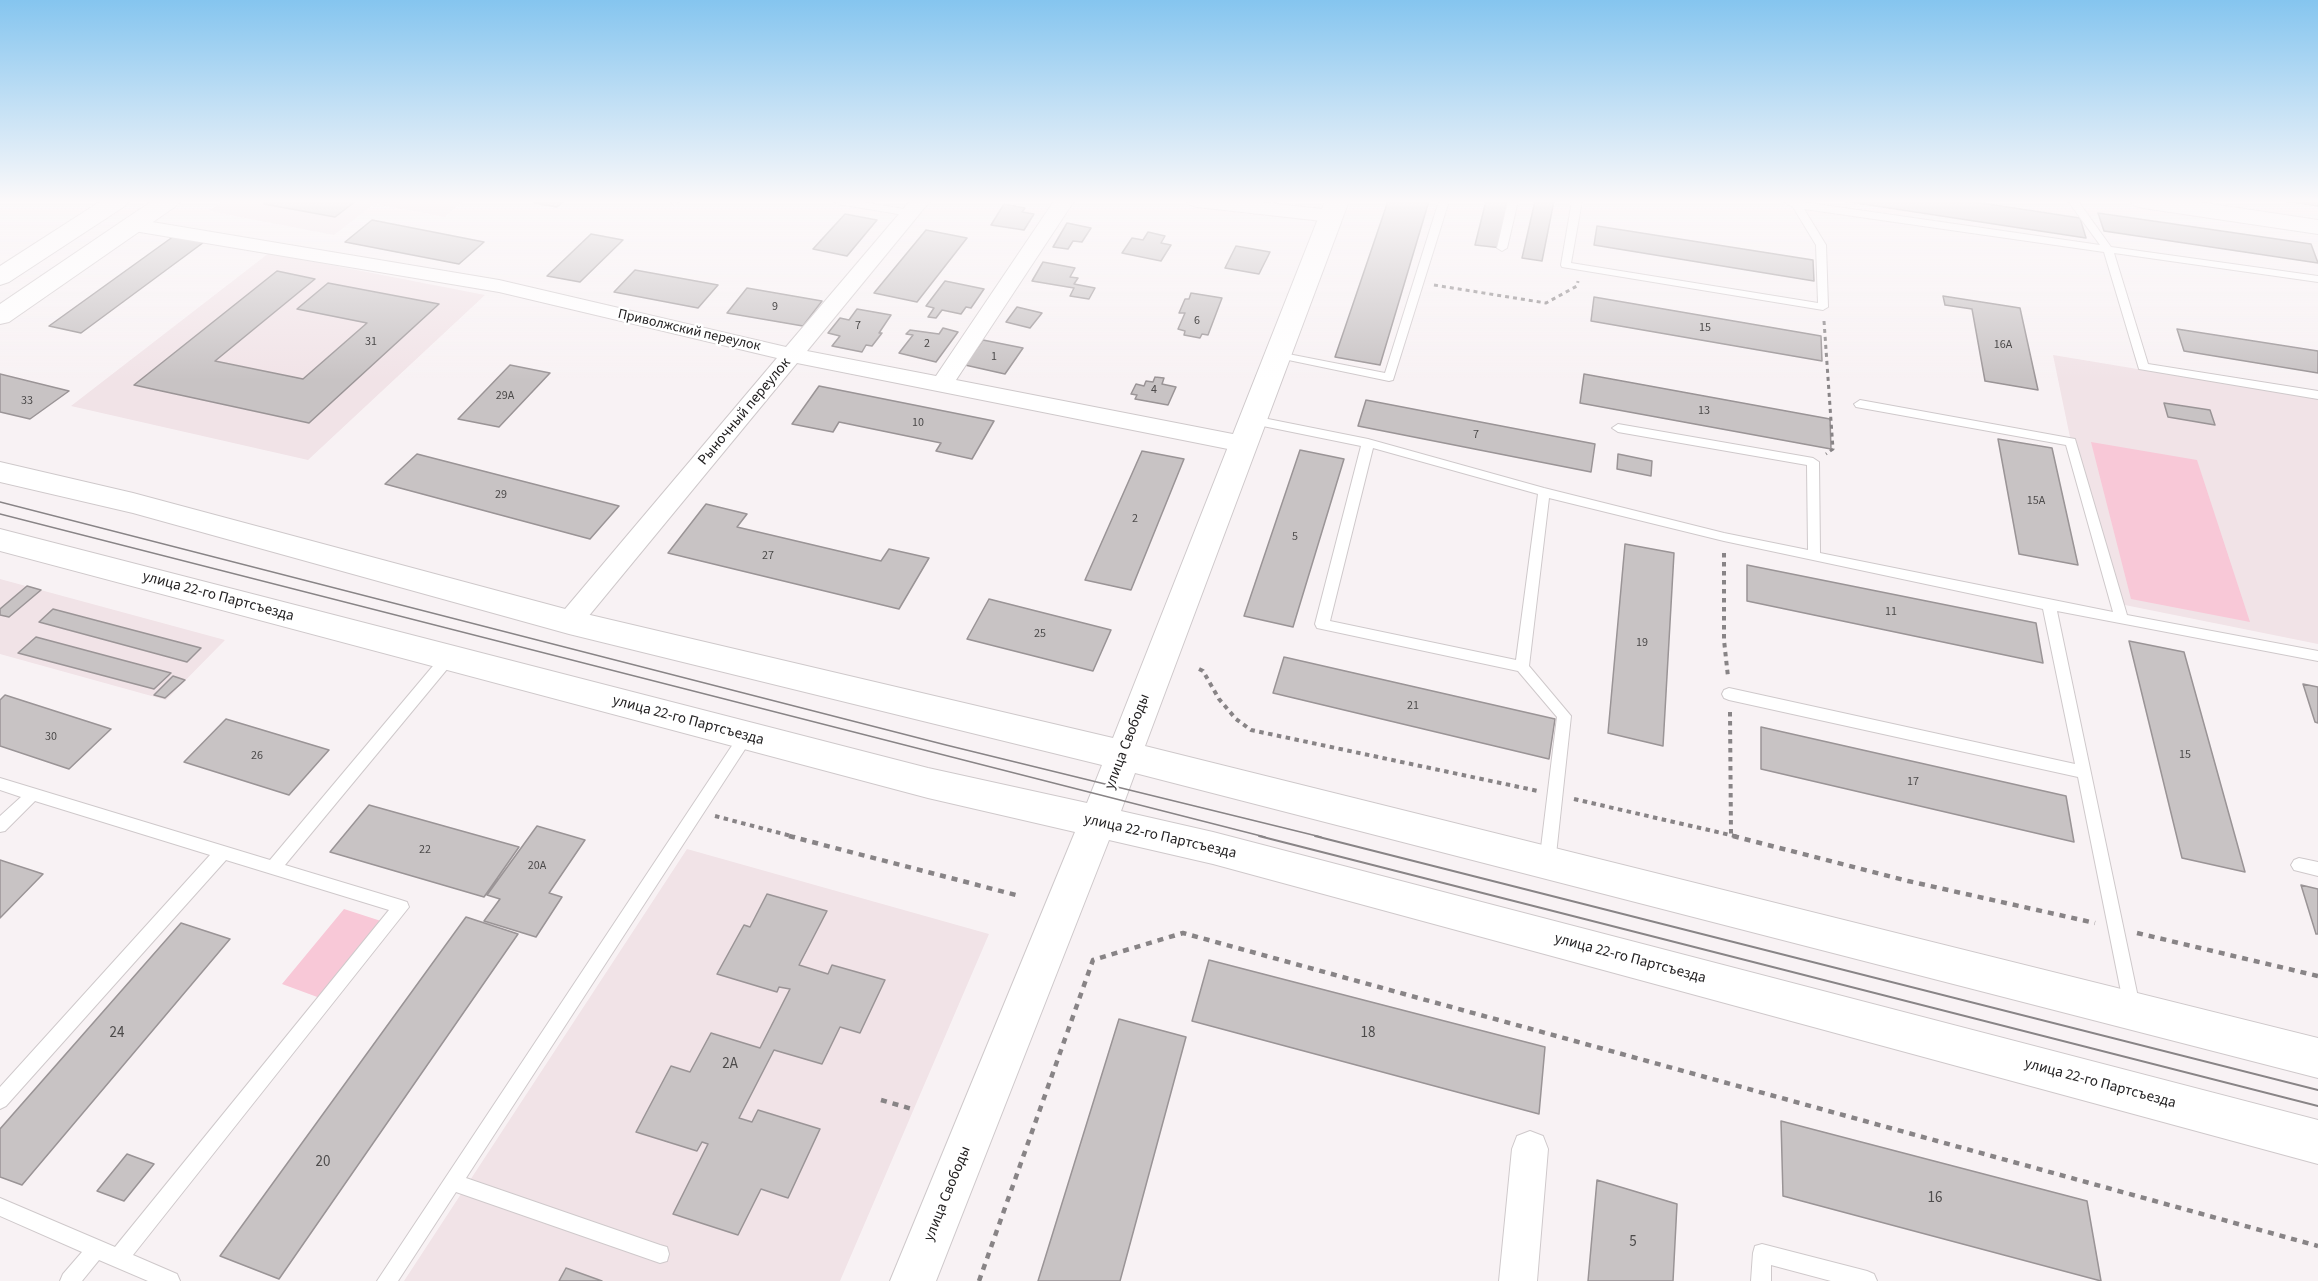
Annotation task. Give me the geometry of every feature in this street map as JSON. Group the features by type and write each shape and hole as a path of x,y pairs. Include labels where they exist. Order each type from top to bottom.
{"main road":[{"path":"0,277 25,261"},
{"path":"0,316 81,261"},
{"name":"улица Свободы","path":"913,1281 1098,822 1314,261"},
{"path":"0,472 133,502 569,622 1123,755 2318,1058"},
{"name":"улица 22-го Партсъезда","path":"0,540 928,783 1213,848 2318,1142"}],"street":[{"name":"Приволжский переулок","path":"348,261 499,286 792,355 942,385 1248,432"},
{"name":"Рыночный переулок","path":"569,622 870,261"},
{"path":"942,385 1024,261"},
{"path":"1518,1281 1530,1149"}],"lane":[{"path":"1278,355 1389,377 1425,261"},
{"path":"1567,261 1566,265 1581,268 1823,307 1822,261"},
{"path":"2112,261 2143,366 2318,395"},
{"path":"2190,261 2318,279"},
{"path":"1860,404 2071,442 2121,618"},
{"path":"1618,428 1813,462 1814,555"},
{"path":"1248,432 1368,443 1544,492 1724,537 2049,605 2318,656"},
{"path":"1368,443 1322,624 1522,667 1564,716 1547,864"},
{"path":"1522,667 1544,492"},
{"path":"2049,605 2133,1012"},
{"path":"273,868 448,658"},
{"path":"1729,694 2084,772"},
{"path":"387,1281 746,736"},
{"path":"0,784 401,907 119,1257"},
{"path":"0,826 33,794"},
{"path":"0,1100 223,852"},
{"path":"2299,865 2318,869"},
{"path":"452,1182 660,1254"},
{"path":"0,1207 170,1281"},
{"path":"70,1281 97,1248"},
{"path":"1761,1281 1762,1253 1867,1281"}],"path":[{"path":"1418,282 1546,303 1577,286 1581,268"},
{"path":"1813,462 1833,449 1823,307"},
{"path":"1199,669 1203,671 1219,699 1236,719 1251,730 1554,794 2318,976"},
{"path":"696,811 1016,895"},
{"path":"980,1281 1093,960 1183,933 2318,1246"},
{"path":"880,1100 912,1109"}],"shaded area":[{"path":"259,261 309,261 485,295 308,460 71,406"},
{"path":"2053,355 2318,399 2318,644 2110,602 2071,442"},
{"path":"2091,442 2197,460 2250,622 2131,599"},
{"path":"0,579 225,640 166,700 0,654"},
{"path":"687,849 989,934 840,1281 404,1281"},
{"path":"344,909 381,921 320,998 282,984"}],"building":[{"path":"140,261 179,261 81,333 49,326"},
{"path":"442,261 463,261 459,264"},
{"path":"563,261 602,261 580,282 547,276"},
{"path":"901,261 949,261 917,302 874,293"},
{"path":"1229,261 1266,261 1259,274 1225,268"},
{"path":"1368,261 1411,261 1380,365 1335,357"},
{"path":"1690,261 1813,261 1814,281"},
{"path":"1043,262 1075,268 1070,277 1078,278 1074,284 1095,288 1089,299 1070,296 1074,288 1032,281"},
{"path":"635,270 718,285 698,308 614,292"},
{"path":"277,271 315,279 215,361 303,379 367,323 297,309 328,283 439,304 309,423 134,385"},
{"path":"945,281 984,289 971,308 966,307 961,314 942,310 936,318 928,317 934,308 926,306"},
{"path":"747,288 822,301 803,326 727,313"},
{"path":"1191,293 1222,298 1208,335 1202,334 1200,338 1184,335 1185,331 1178,329 1185,313 1179,313 1185,299 1189,299"},
{"path":"1943,296 2020,308 2038,390 1985,381 1972,309 1945,305"},
{"path":"1594,297 1821,336 1822,361 1591,321"},
{"path":"1017,307 1042,313 1030,328 1006,322"},
{"path":"857,309 891,315 872,346 866,345 862,352 832,346 840,336 828,333 840,318 849,320"},
{"path":"943,328 958,332 936,362 899,353 913,335 906,334 910,330 939,334"},
{"path":"2177,329 2318,351 2318,373 2184,351"},
{"path":"983,340 1023,348 1005,374 965,365"},
{"path":"510,365 550,373 499,427 458,419"},
{"path":"0,374 69,391 30,419 0,412"},
{"path":"1584,374 1830,419 1831,449 1580,403"},
{"path":"1155,377 1164,378 1162,384 1176,387 1168,405 1135,399 1137,395 1131,394 1136,384 1144,386 1146,381 1153,382"},
{"path":"819,386 994,421 972,459 936,451 941,443 839,422 833,432 792,424"},
{"path":"1366,400 1595,444 1591,472 1358,426"},
{"path":"2164,403 2210,410 2215,425 2168,417"},
{"path":"1998,439 2052,448 2078,565 2019,554"},
{"path":"1300,450 1344,459 1293,627 1244,616"},
{"path":"1142,451 1184,459 1131,590 1085,580"},
{"path":"417,454 619,506 590,539 385,484"},
{"path":"1618,454 1652,461 1651,476 1617,469"},
{"path":"706,504 747,514 737,527 881,561 889,549 929,558 899,609 668,553"},
{"path":"1625,544 1674,553 1663,746 1608,733"},
{"path":"1747,565 2036,623 2043,663 1747,601"},
{"path":"27,586 41,590 9,617 0,615 0,609"},
{"path":"989,599 1111,630 1093,671 967,639"},
{"path":"53,609 201,648 187,662 39,622"},
{"path":"36,637 171,673 154,689 18,653"},
{"path":"2129,641 2184,652 2245,872 2182,858"},
{"path":"1284,657 1555,719 1549,759 1273,693"},
{"path":"173,676 185,680 165,698 154,695"},
{"path":"2303,684 2318,687 2318,723 2315,722"},
{"path":"5,695 111,729 69,769 0,746 0,700"},
{"path":"226,719 329,750 289,795 184,762"},
{"path":"1761,727 2066,796 2074,842 1761,769"},
{"path":"369,805 519,847 484,897 330,852"},
{"path":"537,826 585,840 549,893 562,897 536,937 484,921 500,899 487,895"},
{"path":"0,860 43,874 0,918"},
{"path":"2301,885 2318,889 2318,934 2316,934"},
{"path":"767,894 827,911 799,965 828,974 832,965 885,980 860,1033 840,1027 822,1064 774,1050 739,1118 752,1122 758,1110 820,1129 788,1198 761,1189 738,1235 673,1214 708,1144 702,1142 697,1151 636,1132 671,1066 690,1072 711,1033 760,1048 790,989 779,987 777,992 717,974 744,925 750,927"},
{"path":"466,917 518,934 279,1279 220,1256"},
{"path":"181,923 230,939 22,1185 0,1177 0,1129"},
{"path":"1209,960 1545,1047 1539,1114 1192,1021"},
{"path":"1119,1019 1186,1037 1120,1281 1038,1281"},
{"path":"1781,1121 2087,1201 2101,1281 1783,1196"},
{"path":"127,1154 154,1164 124,1201 97,1191"},
{"path":"1597,1180 1677,1204 1673,1281 1588,1281"},
{"path":"566,1268 602,1281 559,1281"}],"tram line":[{"path":"0,502 946,745 1321,837"},
{"path":"0,514 1265,837"},
{"path":"1259,836 2318,1106"},
{"path":"1315,836 2318,1090"}]}
